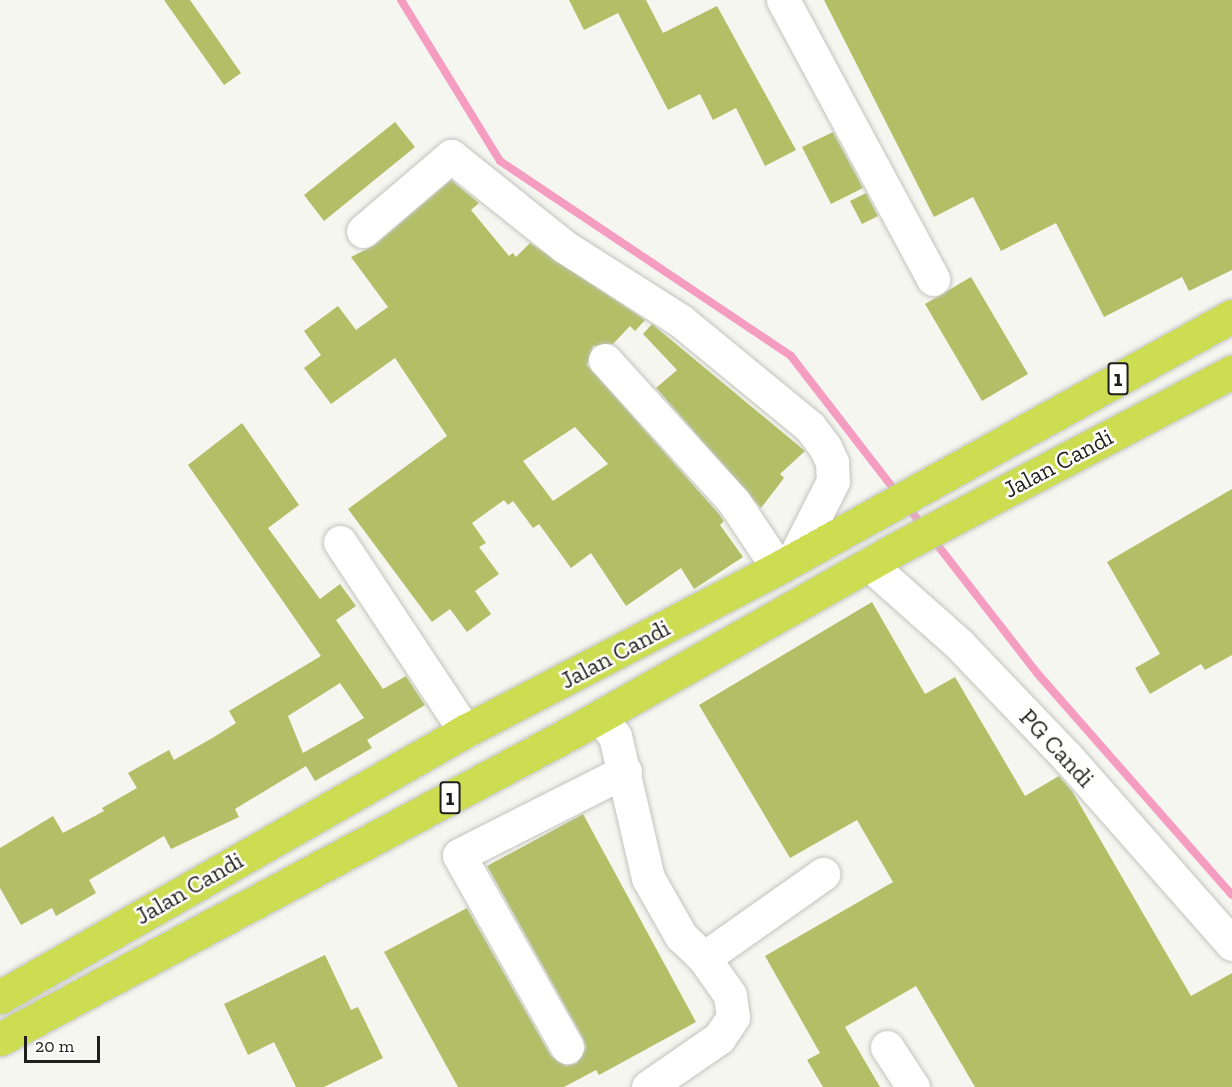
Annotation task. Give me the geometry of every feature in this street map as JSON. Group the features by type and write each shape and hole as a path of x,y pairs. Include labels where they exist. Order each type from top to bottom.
{"highway":[{"name":"Jalan Candi","path":"0,997 465,730 550,688 786,563 1232,316"},
{"name":"Jalan Candi","path":"0,1039 588,724 999,494 1232,372"},
{"path":"612,655 613,673 634,697"},
{"path":"550,688 588,724"}],"street":[{"path":"783,0 933,279"},
{"path":"363,231 451,156 565,247 681,321 810,427 825,447 833,481 786,563 605,360"},
{"path":"340,542 465,730"},
{"name":"PG Candi","path":"883,557 959,644 1045,734 1232,944"},
{"path":"588,724 615,736 625,771 635,840 648,878 681,936 704,958 730,995 733,1017 719,1038 648,1087"},
{"path":"567,1047 459,855 625,771"},
{"path":"704,958 823,874"},
{"path":"887,1047 913,1087"}],"building":[{"path":"164,0 190,0 241,73 224,85"},
{"path":"569,0 646,0 663,33 717,6 796,150 765,166 736,108 713,120 700,94 668,110 618,13 584,30"},
{"path":"824,0 1232,0 1232,270 1189,291 1182,277 1104,317 1056,223 1001,251 973,197 934,217"},
{"path":"395,122 415,147 324,221 304,195"},
{"path":"833,132 863,188 831,204 802,147"},
{"path":"451,180 479,203 471,210 509,256 513,253 516,257 530,243 645,320 635,331 630,326 613,344 593,346 587,365 719,514 724,521 720,525 743,557 694,589 681,568 626,606 591,553 571,568 539,524 533,528 513,501 508,505 504,500 472,523 486,543 479,547 499,574 475,591 491,614 467,632 450,609 432,622 348,509 447,436 395,358 331,404 304,368 321,355 304,331 338,306 356,330 388,307 351,257 375,245","holes":["575,427 608,464 553,501 523,461"]},
{"path":"866,193 878,216 862,224 850,201"},
{"path":"971,277 1028,374 982,401 925,304"},
{"path":"652,324 805,451 780,474 784,478 761,508 656,388 677,370 643,334"},
{"path":"242,423 299,505 268,528 320,599 340,584 356,606 336,620 383,689 406,676 425,705 367,740 372,748 315,781 306,766 235,809 239,817 171,849 164,836 89,880 96,893 56,916 52,908 21,925 0,888 0,848 53,816 63,833 104,811 102,808 137,788 128,773 169,750 174,760 214,737 236,723 229,711 321,656 188,465","holes":["340,683 364,718 303,753 288,716"]},
{"path":"1232,489 1232,655 1205,670 1201,664 1150,694 1135,668 1160,654 1107,562"},
{"path":"872,602 925,694 955,677 1025,796 1059,776 1072,791 1191,996 1232,973 1232,1087 975,1087 916,986 845,1027 880,1087 823,1087 807,1060 820,1053 765,956 893,882 857,820 790,858 699,705"},
{"path":"583,814 696,1022 599,1075 596,1070 564,1087 458,1087 384,952 467,908 551,1056 566,1066 577,1063 586,1048 583,1038 487,866"},
{"path":"325,955 351,1010 358,1007 383,1058 324,1087 296,1087 274,1042 248,1055 224,1004"}],"waterway":[{"path":"401,0 500,161 791,356 897,493"},
{"path":"906,505 923,526"},
{"path":"932,538 1037,673 1232,895"}]}
